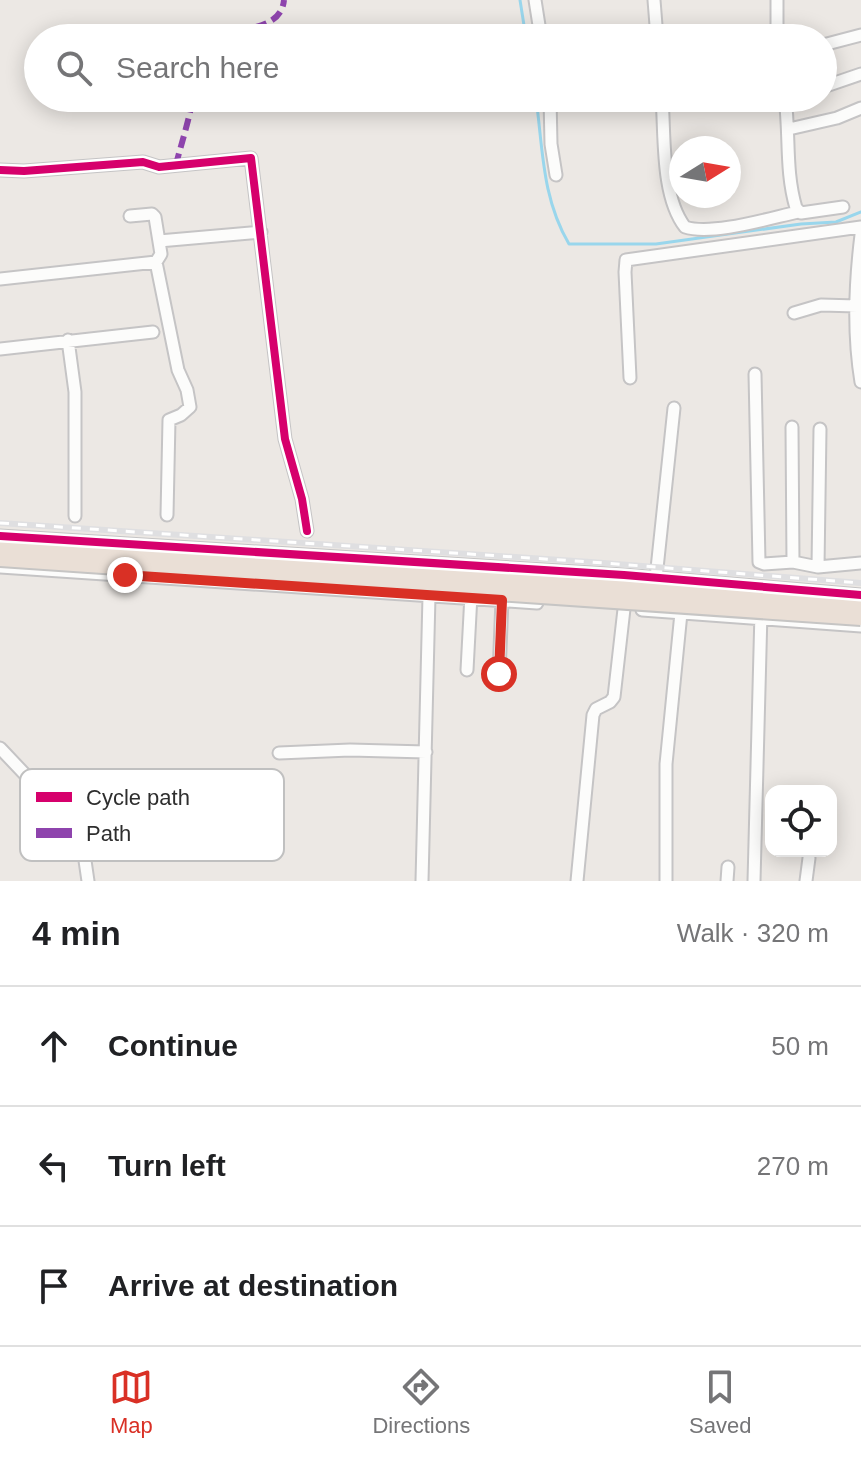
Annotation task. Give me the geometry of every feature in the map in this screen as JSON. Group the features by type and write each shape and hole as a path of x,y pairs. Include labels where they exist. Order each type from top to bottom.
{"highway":[{"path":"0,546 861,605"},
{"path":"0,558 861,617"}],"street":[{"path":"535,0 539,24"},
{"path":"654,0 656,24"},
{"path":"777,0 777,24"},
{"path":"837,41 861,35"},
{"path":"837,82 861,74"},
{"path":"789,129 837,118 861,108"},
{"path":"550,112 556,175"},
{"path":"663,112 669,193 685,227 740,225 798,212 843,207"},
{"path":"787,112 787,154 798,212"},
{"path":"0,170 146,162 159,167 249,158 261,232 285,439 307,531"},
{"path":"130,216 153,215 161,254 156,262 178,370 190,407 169,420 167,515"},
{"path":"630,378 626,260 861,227"},
{"path":"159,241 261,232"},
{"path":"861,235 856,351 861,382"},
{"path":"0,279 156,262"},
{"path":"794,313 821,305 857,306"},
{"path":"0,349 153,332"},
{"path":"68,340 75,392 75,516"},
{"path":"755,374 759,562 764,564 793,554 818,567 861,563"},
{"path":"656,578 674,408"},
{"path":"792,427 793,554"},
{"path":"818,567 820,429"},
{"path":"0,536 293,552 861,595"},
{"path":"33,569 35,538"},
{"path":"467,670 473,566"},
{"path":"0,567 861,626"},
{"path":"754,881 762,587"},
{"path":"422,881 429,596"},
{"path":"499,674 502,600"},
{"path":"577,881 593,706 612,701 614,697 624,609"},
{"path":"666,881 666,764 681,613"},
{"path":"0,748 20,769"},
{"path":"279,753 337,750 426,752"},
{"path":"806,881 809,858"},
{"path":"85,861 88,881"},
{"path":"727,881 728,867"}],"waterway":[{"path":"520,0 524,24"},
{"path":"537,112 553,209 569,244 656,244 836,222 861,212"}],"railway":[{"path":"0,523 861,583"}],"marked path":[{"path":"264,24 276,17 284,0"},
{"path":"176,165 190,112"}],"cycle path":[{"path":"0,170 143,162 159,167 251,158 285,439 302,499 307,531"},
{"path":"0,536 624,575 861,595"}],"route":[{"path":"125,575 502,600 499,674"}]}
